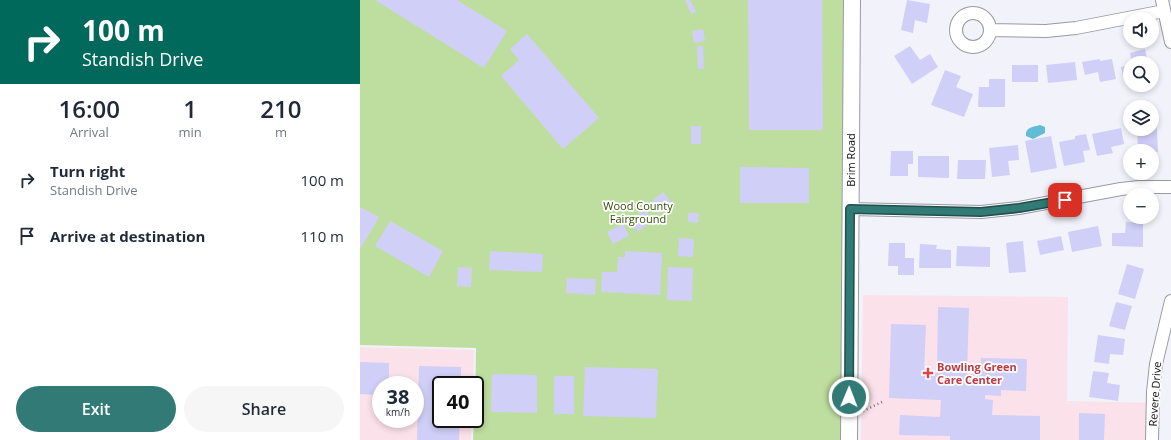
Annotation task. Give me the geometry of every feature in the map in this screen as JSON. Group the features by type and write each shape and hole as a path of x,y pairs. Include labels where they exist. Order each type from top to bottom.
{"street":[{"name":"Brim Road","path":"848,440 852,0"},
{"path":"990,30 1046,31 1076,28 1163,6 1171,42"},
{"path":"850,209 981,212 1019,208 1120,188 1171,187"},
{"name":"Revere Drive","path":"1152,440 1153,392 1156,364 1171,301"}],"path":[{"path":"849,413 864,411 884,401"}],"shaded area":[{"path":"863,295 1068,297 1067,401 1160,403 1159,440 861,440"},
{"path":"360,347 474,350 473,376 432,376 432,428 472,428 471,440 360,440"}],"green space":[{"name":"Wood County Fairground","path":"360,0 852,0 849,440 473,440 474,428 484,428 484,376 476,376 476,348 360,345"}],"water":[{"path":"1040,125 1045,127 1045,133 1033,139 1026,136 1028,129"}],"building":[{"path":"375,0 457,0 507,31 484,68"},
{"path":"685,0 690,0 696,12 691,14"},
{"path":"748,0 822,0 823,130 749,130"},
{"path":"907,0 930,4 927,23 915,20 913,33 901,30"},
{"path":"703,29 705,41 694,43 692,31"},
{"path":"527,34 599,118 563,149 501,76 519,60 510,49"},
{"path":"697,46 703,46 704,69 698,69"},
{"path":"910,46 920,60 930,54 938,67 912,84 894,56"},
{"path":"1145,49 1146,56 1131,56 1130,53"},
{"path":"1100,59 1100,61 1112,59 1116,79 1100,82 1098,72 1085,75 1082,62"},
{"path":"1075,62 1077,80 1048,83 1046,65"},
{"path":"1012,65 1038,65 1038,82 1012,82"},
{"path":"945,70 961,76 956,87 973,94 964,117 931,105"},
{"path":"989,79 1005,79 1005,107 978,107 979,87 989,87"},
{"path":"691,126 701,126 701,144 691,144"},
{"path":"1121,128 1124,144 1111,147 1113,153 1097,156 1092,134"},
{"path":"1086,134 1090,150 1083,151 1085,162 1064,166 1059,142 1075,139 1075,136"},
{"path":"1051,136 1057,168 1031,173 1025,141"},
{"path":"1137,136 1157,136 1158,144 1138,144"},
{"path":"1018,145 1019,160 1008,161 1010,175 992,177 989,148"},
{"path":"891,151 913,151 913,164 908,164 908,176 890,176"},
{"path":"918,156 949,156 949,178 918,177"},
{"path":"958,160 986,160 985,179 957,179"},
{"path":"740,167 809,168 809,203 740,203"},
{"path":"663,192 672,203 659,214 649,204"},
{"path":"360,207 379,217 361,248 360,247"},
{"path":"644,209 653,220 638,232 629,222"},
{"path":"688,213 699,213 698,223 688,222"},
{"path":"390,221 443,251 429,277 375,246"},
{"path":"623,224 629,236 613,244 607,232"},
{"path":"1126,224 1143,224 1143,247 1112,246 1112,233 1125,233"},
{"path":"1098,226 1102,246 1072,252 1068,232"},
{"path":"1061,236 1064,250 1040,255 1037,241"},
{"path":"679,238 694,239 693,257 678,256"},
{"path":"1023,241 1026,272 1009,273 1006,243"},
{"path":"889,243 905,243 905,258 914,258 914,275 898,275 898,266 888,266"},
{"path":"920,244 937,245 936,249 951,250 951,268 919,268"},
{"path":"957,246 990,247 990,267 956,266"},
{"path":"490,251 543,254 542,272 489,270"},
{"path":"625,251 662,253 660,295 601,292 602,272 617,272 618,257 625,257"},
{"path":"1127,264 1144,269 1135,299 1118,294"},
{"path":"458,267 472,268 471,287 457,286"},
{"path":"668,267 693,268 692,301 667,300"},
{"path":"567,278 596,279 595,295 566,293"},
{"path":"1116,302 1132,306 1125,330 1109,326"},
{"name":"Bowling Green Care Center","path":"938,307 969,308 967,374 980,374 981,358 1027,359 1026,391 1001,390 1001,396 985,395 985,399 993,400 992,415 1040,416 1040,440 950,440 950,436 899,435 900,415 940,417 941,400 889,398 891,324 926,325 924,372 941,373 941,370 937,370"},
{"path":"1098,335 1125,339 1123,355 1110,354 1109,364 1094,362"},
{"path":"360,362 389,363 389,376 372,376 372,395 360,394"},
{"path":"419,366 461,367 461,376 432,376 432,428 460,428 459,440 417,440 417,428 424,428 424,376 419,376"},
{"path":"585,367 658,369 656,418 583,416"},
{"path":"1093,371 1109,373 1107,383 1120,385 1118,401 1089,397"},
{"path":"492,374 537,375 537,413 491,412"},
{"path":"554,376 574,376 574,414 554,414"},
{"path":"1079,413 1105,414 1104,440 1079,440"}],"place":[{"name":"Bowling Green Care Center","path":"928,373"}],"route":[{"path":"849,397 850,209 981,212 1019,208 1065,200"}]}
